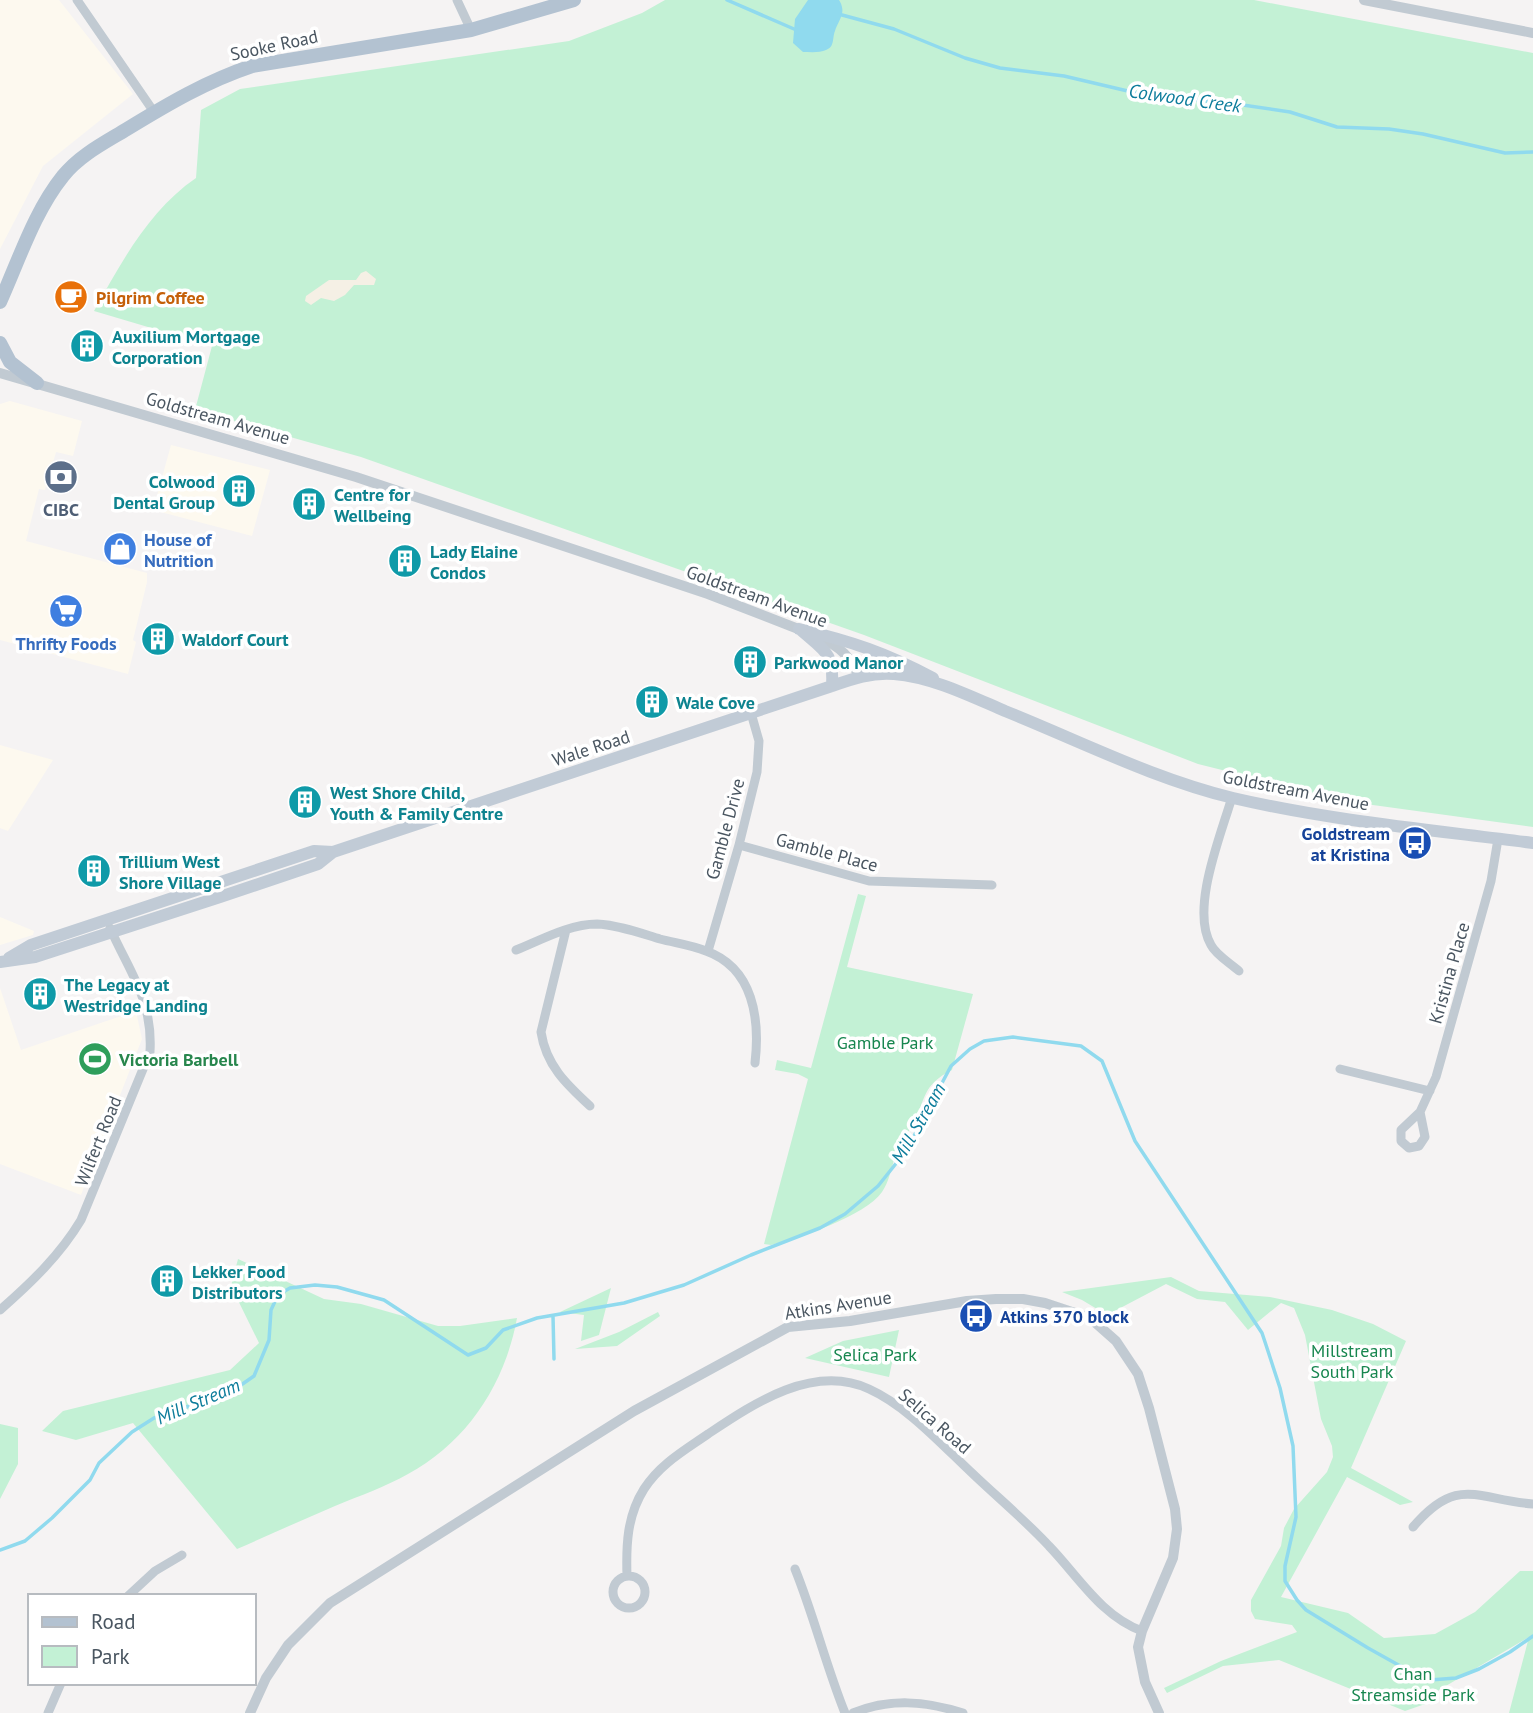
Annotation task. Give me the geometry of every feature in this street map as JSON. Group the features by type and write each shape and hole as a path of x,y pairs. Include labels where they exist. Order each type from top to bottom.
{"main road":[{"name":"Sooke Road","path":"0,302 45,203 62,177 81,156 208,82 252,66 471,30 574,0"},
{"path":"0,343 10,362 37,383"},
{"path":"799,628 828,654 832,662 832,686"},
{"path":"799,628 849,640 892,656 958,691"},
{"name":"Goldstream Avenue","path":"859,677 893,674 958,691 1128,762 1232,797 1365,822 1533,843"},
{"name":"Wale Road","path":"4,960 31,945 109,926 218,890 314,851 333,852 859,677"}],"street":[{"path":"77,0 154,113"},
{"path":"457,0 471,30"},
{"path":"1364,0 1533,33"},
{"name":"Goldstream Avenue","path":"0,373 356,477 708,594 834,644 852,662 859,677"},
{"name":"Gamble Drive","path":"708,951 739,845 759,756 759,740 751,713"},
{"path":"1232,797 1207,887 1205,931 1212,947 1239,971"},
{"name":"Kristina Place","path":"1420,1112 1436,1077 1491,881 1498,839"},
{"name":"Gamble Place","path":"739,845 869,881 992,885"},
{"path":"516,950 566,930 596,924 708,951 726,962 747,987 757,1019 755,1063"},
{"name":"Wilfert Road","path":"0,1310 54,1258 68,1242 81,1220 150,1052 151,1033 146,1003 109,926"},
{"path":"566,930 541,1032 553,1068 566,1084 590,1105"},
{"path":"1339,1069 1430,1091"},
{"name":"Atkins Avenue","path":"250,1713 266,1678 288,1645 330,1603 634,1411 788,1327 850,1321 967,1301 1023,1299 1090,1318 1116,1341 1138,1374 1172,1493 1177,1528 1173,1558 1142,1631 1138,1647 1141,1670 1159,1713"},
{"name":"Selica Road","path":"627,1576 627,1539 633,1510 645,1488 664,1464 749,1408 787,1390 835,1381 857,1384 894,1403 1049,1546 1107,1609 1132,1628 1142,1631"},
{"path":"1413,1527 1425,1512 1448,1496 1470,1492 1533,1504"},
{"path":"130,1594 155,1571 182,1555"},
{"path":"794,1569 808,1602 845,1713"},
{"path":"48,1713 60,1685"},
{"path":"853,1713 889,1703 917,1702 963,1713"}],"shaded area":[{"path":"0,0 59,0 133,94 43,166 0,249"},
{"path":"10,401 82,421 73,456 56,452 45,490 39,489 26,541 147,573 128,674 0,640 0,404"},
{"path":"171,445 270,470 252,536 153,510"},
{"path":"0,745 53,760 8,831 0,828"},
{"path":"0,917 34,931 33,935 0,945"},
{"path":"0,988 21,1050 136,1011 142,1039 81,1195 0,1164"}],"green space":[{"path":"665,0 1254,0 1533,53 1533,827 1351,802 1198,764 864,635 361,457 195,410 212,346 94,311 150,221 179,191 196,178 201,110 240,89 569,41 642,13"},
{"name":"Gamble Park","path":"858,894 866,896 847,967 973,994 952,1070 935,1081 926,1093 897,1153 882,1192 861,1209 831,1225 783,1242 764,1244 808,1079 798,1074 775,1070 777,1060 811,1068"},
{"path":"238,1259 324,1299 361,1304 438,1326 460,1326 517,1318 503,1366 493,1388 465,1428 429,1461 399,1479 237,1549 133,1423 76,1440 42,1431 63,1411 230,1370 259,1343 231,1286"},
{"path":"1171,1277 1199,1291 1270,1297 1332,1310 1373,1324 1406,1341 1351,1468 1413,1502 1400,1505 1347,1477 1281,1597 1348,1613 1384,1638 1435,1634 1475,1612 1520,1571 1533,1571 1533,1713 1509,1713 1529,1637 1439,1690 1428,1703 1405,1711 1279,1660 1223,1666 1167,1693 1164,1688 1221,1661 1297,1632 1292,1625 1255,1619 1251,1611 1251,1600 1281,1546 1284,1528 1294,1509 1327,1472 1333,1457 1332,1446 1321,1419 1305,1335 1294,1308 1281,1303 1248,1330 1225,1302 1197,1299 1166,1284 1107,1315 1062,1292"},
{"path":"611,1288 599,1335 581,1341 584,1315 560,1312"},
{"path":"658,1312 660,1316 617,1346 575,1349 619,1332"},
{"name":"Selica Park","path":"899,1330 889,1377 805,1358 843,1341"},
{"path":"0,1424 18,1428 18,1464 0,1499"}],"sand":[{"path":"366,271 376,279 374,285 354,285 345,295 334,301 321,298 311,305 305,301 306,296 329,280 356,280"}],"water":[{"path":"808,0 839,0 841,5 842,16 832,45 824,51 803,52 793,43 795,19"}],"waterway":[{"name":"Colwood Creek","path":"727,0 794,29"},
{"name":"Colwood Creek","path":"842,15 894,29 965,58 1000,68 1064,76 1149,96 1290,112 1337,127 1389,129 1505,153 1533,152"},
{"name":"Mill Stream","path":"0,1550 25,1541 52,1518 90,1480 99,1463 132,1432 154,1418 231,1392 254,1376 269,1340 271,1310 278,1295 290,1288 315,1285 337,1287 384,1300 468,1355 486,1348 503,1330 537,1318 624,1303 684,1285 820,1228 845,1214 878,1186 906,1151 951,1066 984,1041 1013,1037 1081,1046 1102,1061 1135,1141 1262,1333 1280,1388 1293,1446 1296,1517 1285,1566 1285,1581 1297,1600 1306,1610 1368,1648 1430,1680 1456,1678 1479,1669 1533,1636"},
{"path":"553,1316 554,1359"}],"place":[{"name":"Pilgrim Coffee","path":"71,297"},
{"name":"Auxilium Mortgage Corporation","path":"87,346"},
{"name":"CIBC","path":"61,477"},
{"name":"Colwood Dental Group","path":"239,491"},
{"name":"Centre for Wellbeing","path":"309,504"},
{"name":"House of Nutrition","path":"120,549"},
{"name":"Lady Elaine Condos","path":"405,561"},
{"name":"Thrifty Foods","path":"66,611"},
{"name":"Waldorf Court","path":"158,639"},
{"name":"Parkwood Manor","path":"750,662"},
{"name":"Wale Cove","path":"652,702"},
{"name":"West Shore Child, Youth & Family Centre","path":"305,802"},
{"name":"Goldstream at Kristina","path":"1415,843"},
{"name":"Trillium West Shore Village","path":"94,871"},
{"name":"The Legacy at Westridge Landing","path":"40,994"},
{"name":"Victoria Barbell","path":"95,1059"},
{"name":"Lekker Food Distributors","path":"167,1281"},
{"name":"Atkins 370 block","path":"976,1316"}],"park label":[{"name":"Millstream South Park","path":"1352,1360"},
{"name":"Chan Streamside Park","path":"1413,1683"}]}
